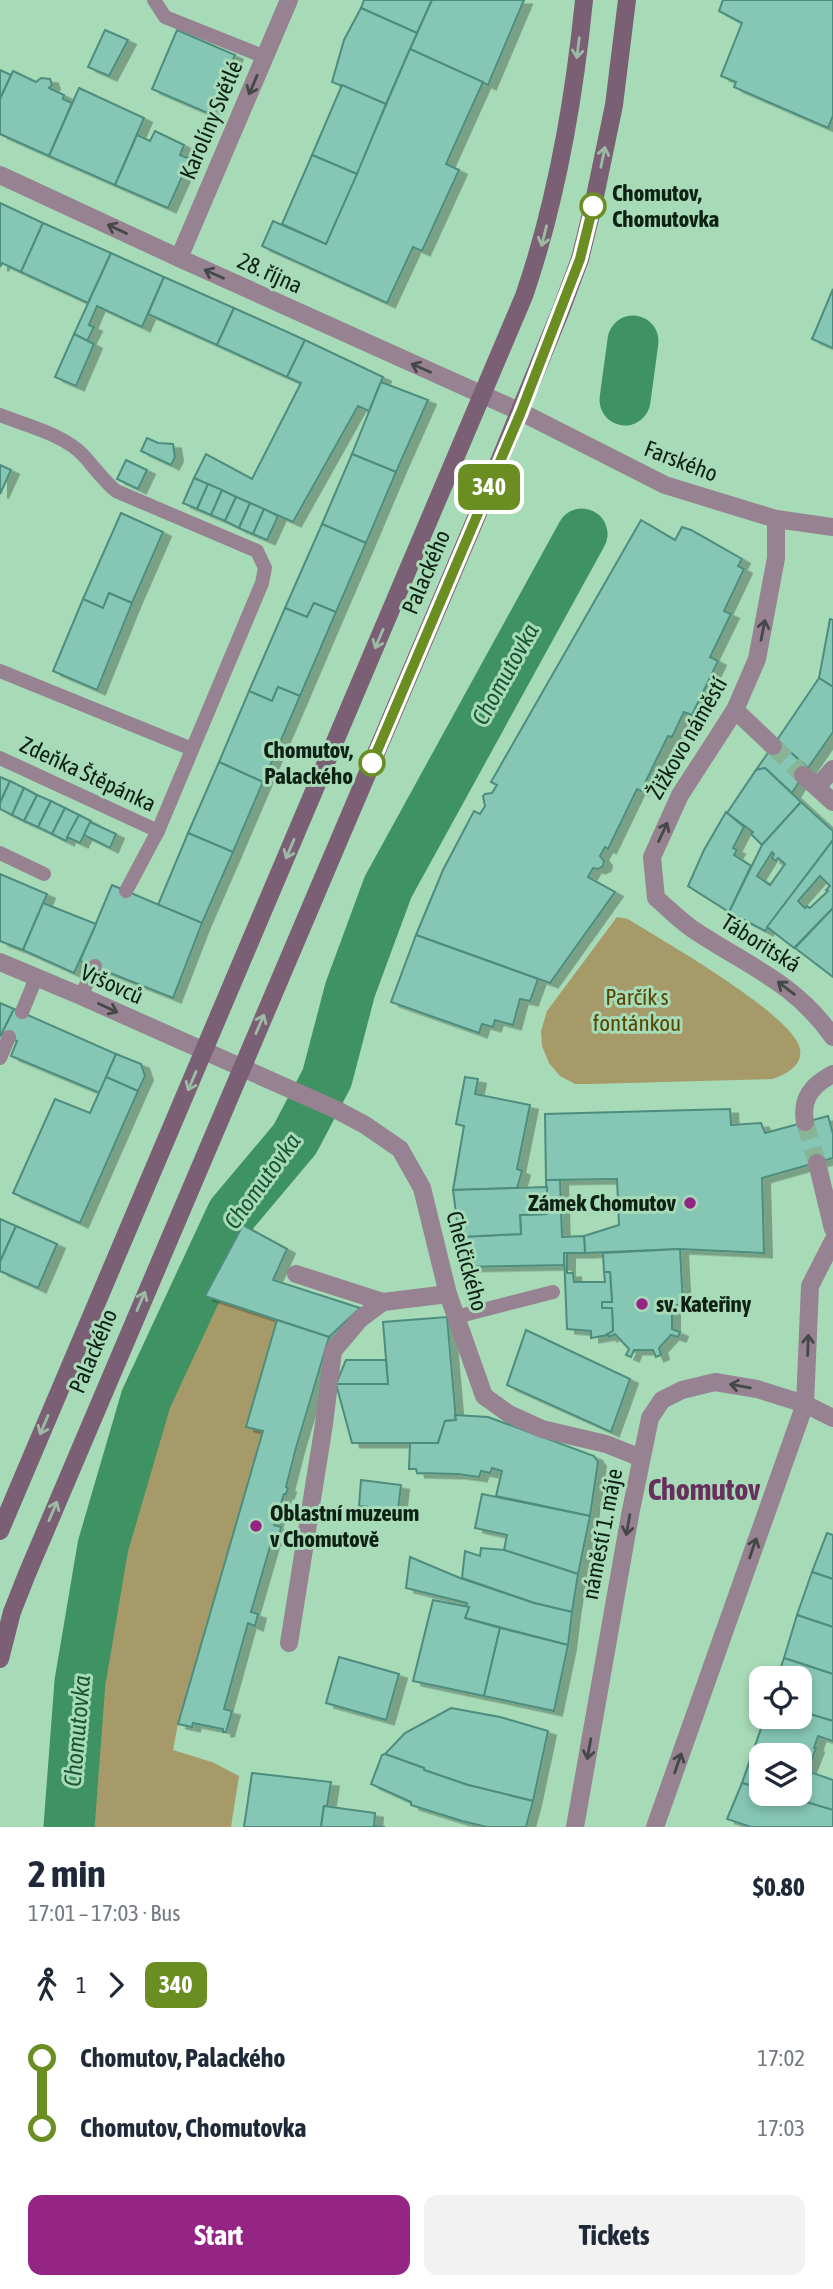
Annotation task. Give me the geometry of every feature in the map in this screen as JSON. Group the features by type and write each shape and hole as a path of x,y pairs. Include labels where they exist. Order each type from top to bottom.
{"main road":[{"name":"Palackého","path":"0,1531 524,296 540,249 564,148 584,0"},
{"name":"Palackého","path":"0,1659 12,1612 27,1574 521,412 580,259 614,105 627,0"}],"street":[{"name":"Karolíny Světlé","path":"179,258 289,0"},
{"name":"28. října","path":"0,175 521,412"},
{"name":"Farského","path":"521,412 665,485 776,519 833,527"},
{"name":"Žižkovo náměstí","path":"656,898 652,857 680,795 735,710 757,659 776,558 776,519"},
{"path":"735,710 773,746"},
{"path":"833,769 810,781 833,802"},
{"name":"Táboritská","path":"656,898 694,931 785,986 816,1013 833,1037"},
{"name":"Vršovců","path":"0,962 205,1050"},
{"path":"205,1050 242,1066"},
{"name":"Chelčického","path":"242,1066 337,1110 400,1149 422,1188 448,1294 484,1396 509,1413 542,1429 606,1444 641,1458"},
{"path":"805,1122 803,1107 811,1089 833,1074"},
{"path":"817,1163 833,1229"},
{"path":"655,1827 805,1405 810,1286 833,1241"},
{"path":"296,1274 383,1302 448,1294"},
{"path":"289,1643 333,1350 360,1319 383,1302"},
{"name":"náměstí 1. máje","path":"575,1827 650,1418 662,1400 682,1390 715,1382 757,1389 805,1405 833,1418"}],"lane":[{"path":"154,0 165,17 265,57"},
{"path":"0,415 66,441 82,454 116,491 257,551 265,568 262,583 158,831 126,891"},
{"path":"0,671 192,749"},
{"name":"Zdeňka Štěpánka","path":"0,758 158,831"},
{"path":"0,853 44,874"},
{"path":"80,996 95,966"},
{"path":"22,1012 36,978"},
{"path":"0,1058 9,1037"},
{"path":"456,1317 553,1292"}],"green space":[{"name":"Parčík s fontánkou","path":"617,917 628,919 695,960 775,1017 792,1034 800,1049 796,1065 773,1079 575,1084 560,1076 549,1063 542,1046 541,1031 547,1011"},
{"path":"205,1296 277,1320 246,1426 263,1431 178,1724 173,1750 212,1762 239,1776 231,1827 80,1827 83,1745 98,1638 122,1513 165,1373"}],"building":[{"path":"364,0 432,0 417,33 361,8"},
{"path":"432,0 524,0 488,85 410,49"},
{"path":"723,0 833,0 833,116 828,128 734,87 736,82 721,76 742,23 719,11"},
{"path":"361,8 417,33 386,104 332,82 344,40"},
{"path":"105,30 128,40 109,76 88,67"},
{"path":"177,30 235,55 210,114 152,89"},
{"path":"410,49 483,82 446,164 459,170 422,251 413,247 387,303 262,246 273,221 326,244"},
{"path":"0,70 11,75 0,99"},
{"path":"13,71 36,82 41,78 50,79 52,85 49,88 64,95 63,99 72,103 49,156 0,134 0,99"},
{"path":"342,85 386,104 357,174 312,155"},
{"path":"79,88 144,118 115,185 49,156"},
{"path":"155,131 184,145 180,155 190,159 168,208 115,185 137,135 150,141"},
{"path":"312,155 357,174 326,244 282,224"},
{"path":"0,203 43,223 21,272 2,263 0,267"},
{"path":"43,223 111,253 88,303 21,272"},
{"path":"111,253 164,277 142,327 97,306 89,325 94,327 87,341 74,334"},
{"path":"164,277 234,308 217,345 148,314"},
{"path":"833,289 833,348 812,339"},
{"path":"234,308 305,340 287,377 217,345"},
{"path":"74,334 94,344 76,386 55,377"},
{"path":"305,340 383,377 369,411 358,406 293,522 194,478 206,454 252,479 301,383 287,377"},
{"path":"381,382 428,400 396,472 352,454"},
{"path":"147,438 158,443 173,444 175,457 171,465 141,451"},
{"path":"352,454 396,472 366,543 322,524"},
{"path":"126,460 147,470 138,489 117,479"},
{"path":"0,465 11,470 0,494"},
{"path":"194,478 208,484 197,509 183,503"},
{"path":"208,484 222,490 211,515 197,509"},
{"path":"222,490 236,497 225,521 211,515"},
{"path":"236,497 250,503 239,528 225,521"},
{"path":"250,503 264,509 253,534 239,528"},
{"path":"264,509 278,516 267,540 253,534"},
{"path":"121,513 163,532 132,603 109,593 103,608 83,599"},
{"path":"641,520 675,540 682,527 691,530 742,559 738,566 744,569 724,611 731,614 710,657 718,661 692,715 684,712 672,737 668,736 641,791 637,789 608,849 605,847 600,856 604,861 603,866 593,868 588,877 615,892 550,983 416,935 443,870 474,811 480,814 485,806 483,796 492,793 497,785 491,782"},
{"path":"322,524 366,543 336,612 314,603 307,617 285,608"},
{"path":"109,593 132,603 97,690 53,671 83,599 103,608"},
{"path":"314,603 336,612 300,696 278,687 272,701 249,691 285,608 307,617"},
{"path":"830,619 833,620 833,687 819,678"},
{"path":"819,678 833,687 833,732 808,768 777,740"},
{"path":"278,687 300,696 263,782 219,762 249,691 272,701"},
{"path":"777,740 808,768 792,793 765,768 756,770"},
{"path":"219,762 263,782 233,852 188,833"},
{"path":"765,768 801,802 762,845 751,834 753,832 727,813 756,770"},
{"path":"0,777 10,781 0,803"},
{"path":"10,781 24,788 12,815 0,809"},
{"path":"24,788 37,795 24,821 12,815"},
{"path":"37,795 51,801 38,827 24,821"},
{"path":"51,801 65,808 52,834 38,827"},
{"path":"801,802 833,831 833,840 765,931 729,912 762,845","holes":["772,852 772,858 776,861 778,858 785,864 770,885 757,876"]},
{"path":"65,808 79,815 66,841 52,834"},
{"path":"726,812 744,827 733,848 737,850 734,855 751,866 729,912 688,886 704,850"},
{"path":"79,815 91,821 80,843 67,837"},
{"path":"90,822 116,834 110,848 84,835"},
{"path":"188,833 233,852 202,923 158,905"},
{"path":"833,840 833,908 794,948 767,927","holes":["820,876 830,886 810,908 805,908 798,901"]},
{"path":"0,874 47,894 23,950 0,941"},
{"path":"112,885 202,923 173,998 80,961"},
{"path":"43,903 96,924 74,973 23,950"},
{"path":"833,908 833,977 795,948"},
{"path":"416,935 538,979 530,1001 520,999 513,1025 495,1020 493,1027 482,1024 479,1033 391,1002"},
{"path":"0,1003 14,1009 0,1037"},
{"path":"14,1009 116,1054 100,1093 11,1056 17,1041 2,1033"},
{"path":"116,1054 141,1064 145,1076 138,1091 106,1077"},
{"path":"106,1077 138,1091 80,1223 13,1193 55,1099 90,1113"},
{"path":"465,1077 478,1079 475,1094 530,1105 517,1169 522,1171 517,1188 453,1190 464,1126 456,1124"},
{"name":"Zámek Chomutov","path":"730,1109 731,1125 761,1123 765,1133 828,1116 833,1134 833,1158 762,1178 764,1253 680,1249 585,1253 584,1236 619,1225 617,1179 546,1180 545,1114"},
{"path":"546,1180 560,1180 562,1237 584,1236 585,1253 564,1253 564,1265 462,1267 459,1237 521,1234 520,1215 547,1214"},
{"path":"547,1187 547,1214 520,1215 521,1234 459,1237 453,1190"},
{"path":"0,1219 16,1226 0,1262"},
{"path":"243,1225 287,1249 273,1280 360,1308 329,1337 205,1296"},
{"path":"16,1226 57,1244 38,1288 0,1271 0,1262"},
{"name":"sv. Kateřiny","path":"680,1249 683,1305 672,1305 672,1329 680,1332 678,1337 671,1335 659,1348 661,1355 656,1357 653,1350 634,1350 631,1357 626,1355 629,1349 615,1334 609,1337 607,1334 613,1331 612,1308 602,1308 602,1302 612,1302 610,1272 604,1272 603,1253"},
{"path":"564,1253 567,1253 567,1273 573,1273 574,1282 605,1282 604,1272 610,1272 612,1302 602,1302 602,1308 612,1308 613,1331 608,1335 591,1338 591,1331 567,1329"},
{"path":"447,1317 456,1420 445,1421 438,1443 352,1443 336,1384 388,1384 383,1322"},
{"name":"Oblastní muzeum v Chomutově","path":"277,1320 329,1337 296,1448 286,1487 288,1488 274,1525 281,1527 278,1542 272,1540 251,1612 258,1614 255,1626 248,1623 224,1709 232,1711 226,1732 223,1732 223,1729 193,1723 192,1727 178,1724 263,1431 246,1427"},
{"path":"526,1330 630,1379 611,1432 507,1385"},
{"path":"346,1360 386,1360 388,1384 336,1384"},
{"path":"455,1415 488,1417 594,1456 598,1462 590,1516 496,1496 502,1471 492,1468 490,1473 481,1471 479,1477 417,1473 416,1469 409,1469 410,1443 438,1443 445,1421 456,1420"},
{"path":"361,1480 401,1485 398,1510 359,1506"},
{"path":"482,1494 590,1516 578,1574 504,1550 507,1535 475,1528"},
{"path":"827,1533 833,1535 833,1579 812,1572"},
{"path":"481,1548 504,1550 578,1574 572,1612 534,1603 462,1578 465,1551 480,1556"},
{"path":"410,1557 460,1578 534,1603 572,1612 568,1645 465,1618 469,1607 466,1607 467,1603 406,1588"},
{"path":"812,1572 833,1579 833,1627 797,1615"},
{"path":"433,1600 469,1607 465,1618 500,1628 484,1696 413,1681"},
{"path":"797,1615 833,1627 833,1674 784,1658"},
{"path":"500,1628 568,1645 554,1711 484,1696"},
{"path":"339,1657 399,1674 386,1720 326,1703"},
{"path":"784,1658 808,1666 781,1666"},
{"path":"812,1667 833,1674 833,1721 812,1715"},
{"path":"451,1708 500,1717 548,1731 533,1801 468,1785 385,1754 405,1733"},
{"path":"812,1715 833,1721 833,1741 818,1736 812,1758 812,1743 756,1743 761,1729 812,1729"},
{"path":"382,1755 468,1785 533,1801 526,1827 487,1827 411,1805 411,1802 371,1784"},
{"path":"749,1763 749,1785 742,1783"},
{"path":"252,1773 331,1782 321,1827 244,1827"},
{"path":"812,1773 833,1780 833,1810 812,1804"},
{"path":"742,1783 749,1785 749,1806 812,1806 812,1804 833,1810 833,1827 751,1827 727,1819"},
{"path":"324,1806 375,1813 374,1826 385,1827 321,1827"}],"waterway":[{"name":"Chomutovka","path":"625,400 633,341"},
{"name":"Chomutovka","path":"69,1827 80,1682 103,1546 146,1399 232,1214 295,1139 327,1078 350,990 388,887 582,534"}],"tunnel":[{"path":"773,746 803,775"},
{"path":"805,1122 817,1163"}],"bus line":[{"name":"340","path":"372,763 521,412 580,259 593,206"}],"place":[{"name":"Chomutov, Chomutovka","path":"593,206"},
{"name":"Chomutov, Palackého","path":"372,763"},
{"name":"Zámek Chomutov","path":"690,1203"},
{"name":"sv. Kateřiny","path":"642,1304"},
{"name":"Oblastní muzeum v Chomutově","path":"256,1526"}],"district":[{"name":"Chomutov","path":"704,1489"}]}
